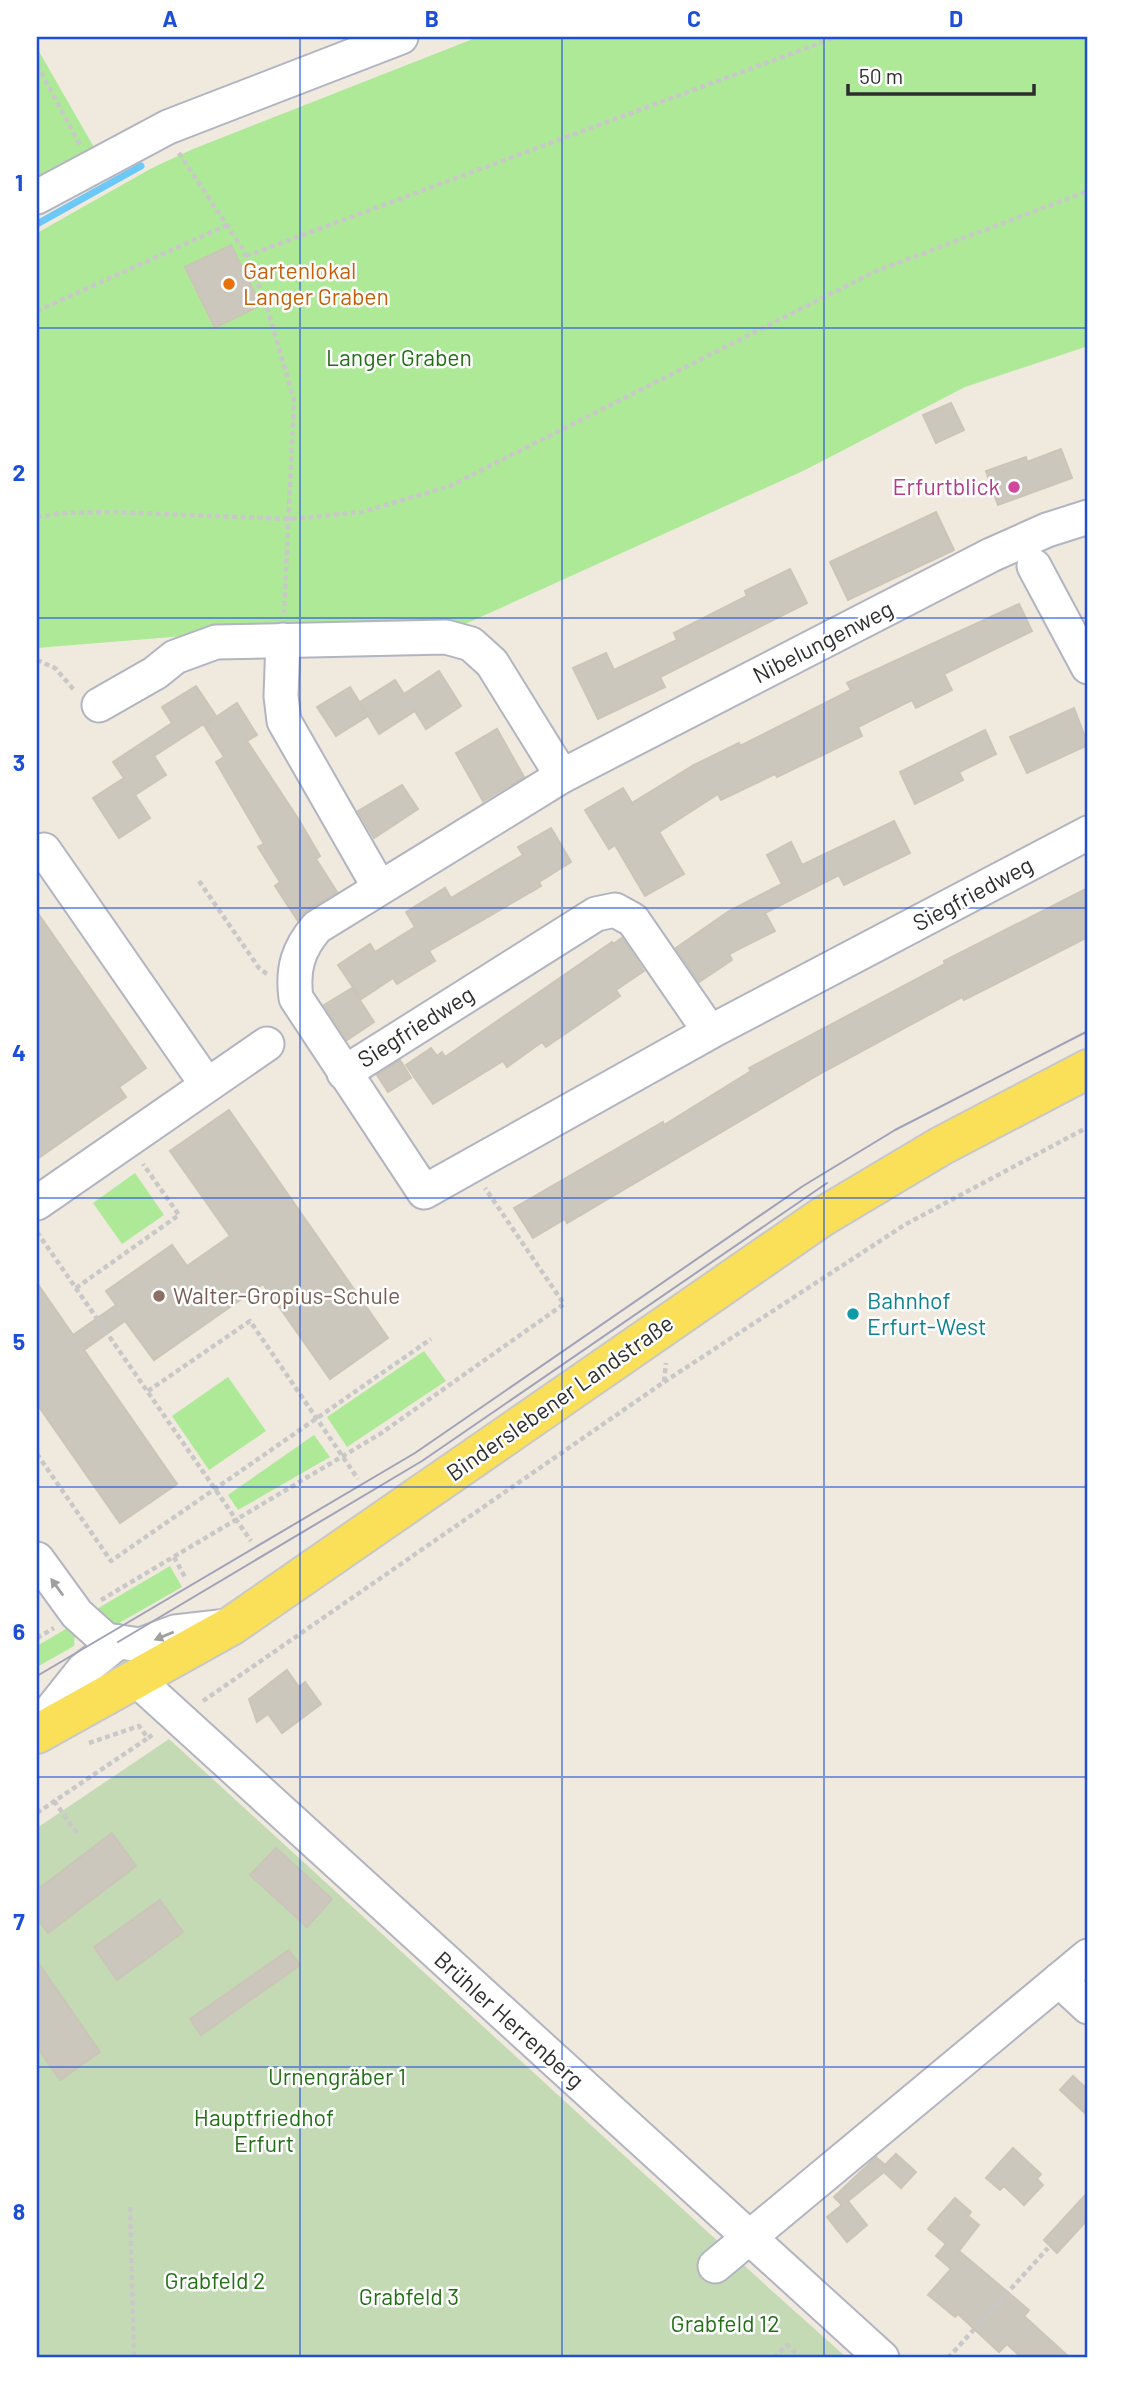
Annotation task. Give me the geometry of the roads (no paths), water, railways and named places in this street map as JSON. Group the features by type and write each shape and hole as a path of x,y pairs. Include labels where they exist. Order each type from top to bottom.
{"main road":[{"name":"Binderslebener Landstraße","path":"37,1734 231,1626 671,1320 884,1178 1088,1069"}],"street":[{"path":"37,197 168,127 401,37"},
{"name":"Nibelungenweg","path":"344,1073 301,1008 294,983 296,962 304,942 317,927 562,776 991,555 1047,530 1088,517"},
{"path":"1034,566 1087,664"},
{"path":"99,705 155,673 175,657 216,642 446,637 471,643 492,663 562,776"},
{"path":"283,640 281,696 284,721 379,887"},
{"name":"Siegfriedweg","path":"709,1032 633,920 615,910 596,914 344,1073 424,1192 709,1032 1088,834"},
{"path":"37,856 44,850 207,1085"},
{"path":"37,1203 267,1044"},
{"path":"37,1559 77,1615 110,1639 140,1644 175,1632 231,1626"},
{"path":"37,1711 72,1665 110,1639"},
{"path":"37,1728 110,1639"},
{"name":"Brühler Herrenberg","path":"137,1680 882,2358"},
{"path":"715,2266 1088,1956"},
{"path":"1059,1980 1088,2007"}],"waterway":[{"path":"37,224 141,166"}],"tram line":[{"path":"37,1676 415,1453 803,1186 895,1130 1088,1031"},
{"path":"118,1642 422,1461 827,1183"}],"place":[{"name":"Gartenlokal Langer Graben","path":"229,284"},
{"name":"Erfurtblick","path":"1014,487"},
{"name":"Walter-Gropius-Schule","path":"159,1296"},
{"name":"Bahnhof Erfurt-West","path":"853,1314"}],"park label":[{"name":"Langer Graben","path":"399,358"},
{"name":"Urnengräber 1","path":"337,2077"},
{"name":"Hauptfriedhof Erfurt","path":"264,2131"},
{"name":"Grabfeld 2","path":"215,2281"},
{"name":"Grabfeld 3","path":"409,2297"},
{"name":"Grabfeld 12","path":"725,2324"}]}
